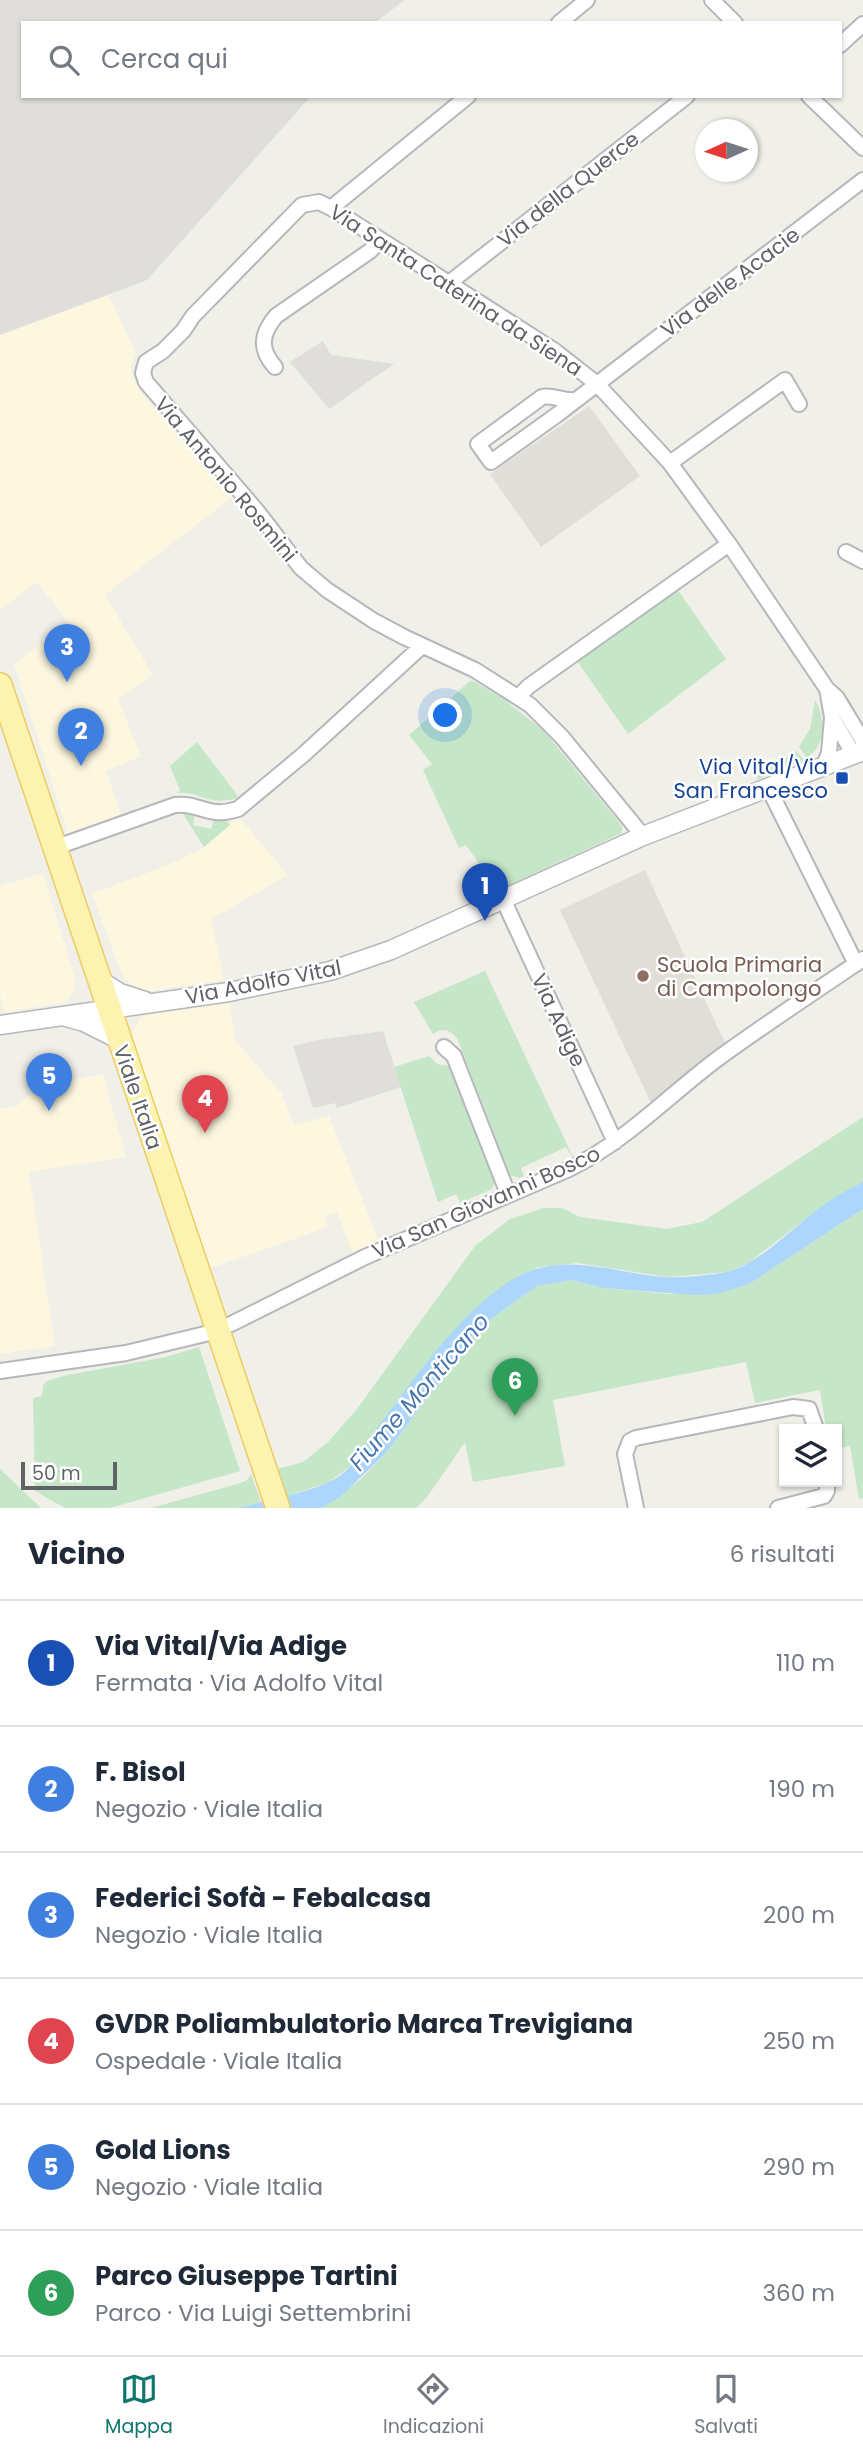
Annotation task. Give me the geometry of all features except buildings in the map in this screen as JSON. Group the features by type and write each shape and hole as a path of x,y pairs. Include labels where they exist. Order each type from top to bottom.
{"main road":[{"name":"Viale Italia","path":"0,685 278,1508"}],"street":[{"path":"561,21 587,0"},
{"path":"712,0 733,21"},
{"path":"842,43 863,24"},
{"name":"Via Antonio Rosmini","path":"465,98 325,205 302,205 192,316 183,331 163,351 146,362 143,373 150,390 257,511 301,568 351,607 422,646 452,658 530,705 562,737 643,836"},
{"name":"Via della Querce","path":"449,283 684,98"},
{"path":"810,98 863,148"},
{"name":"Via delle Acacie","path":"575,400 542,397 478,444 491,462 597,384 863,180"},
{"name":"Via Santa Caterina da Siena","path":"325,205 555,351 597,384 670,463 729,544 827,689 832,717 841,736 860,749"},
{"path":"275,367 266,357 263,342 270,323 276,316 370,251 381,240"},
{"path":"670,463 785,380 799,404"},
{"path":"518,697 530,685 729,544"},
{"path":"846,552 863,561"},
{"path":"54,848 175,804 188,805 209,813 228,813 245,805 422,646"},
{"path":"827,689 837,698 858,730 860,749"},
{"path":"824,766 830,746 832,717"},
{"name":"Via Adolfo Vital","path":"0,1024 267,985 330,971 391,950 643,836 824,766 860,749"},
{"path":"768,787 859,961"},
{"name":"Via Adige","path":"503,899 615,1142"},
{"name":"Via San Giovanni Bosco","path":"230,1324 365,1256 583,1162 615,1142 715,1061 859,961"},
{"path":"98,979 130,998 151,1003"},
{"path":"59,1016 85,1022 118,1039"},
{"path":"444,1047 454,1056 508,1194"},
{"path":"0,1371 126,1353 205,1334"},
{"path":"636,1508 625,1454 630,1441 636,1438 793,1406 809,1409 814,1424"},
{"path":"778,1508 824,1496 827,1487"}],"shaded area":[{"path":"0,0 405,0 377,21 21,21 21,98 309,98 147,280 0,335"},
{"path":"109,295 136,354 131,366 133,378 142,394 235,495 105,595 153,675 118,699 141,756 106,771 122,817 69,836 14,664 68,622 37,582 0,610 0,335"},
{"path":"323,341 331,355 394,364 329,409 290,362"},
{"path":"589,406 640,476 541,547 490,474"},
{"path":"239,817 288,875 211,919 224,980 151,991 136,988 126,980 119,967 92,894 175,862 204,847"},
{"name":"Scuola Primaria di Campolongo","path":"645,870 725,1043 652,1105 560,910"},
{"path":"43,873 76,981 73,994 66,1002 4,1013 0,994 0,886"},
{"path":"230,1002 234,1039 282,1094 294,1125 329,1116 382,1249 353,1254 337,1212 325,1216 328,1227 208,1269 133,1047 132,1034 139,1019 146,1015"},
{"path":"383,1031 401,1087 337,1108 335,1103 313,1108 293,1046"},
{"path":"103,1074 126,1157 29,1172 55,1346 0,1354 0,1109 17,1106 38,1086"}],"green space":[{"path":"677,589 726,659 628,734 575,658"},
{"path":"470,681 502,698 544,731 622,826 622,833 498,890 466,845 459,848 423,770 432,764 409,735"},
{"path":"815,700 821,715 821,739 807,758 799,747 810,729"},
{"path":"197,742 238,798 218,801 177,793 180,790 170,766"},
{"path":"796,751 805,761 757,780 758,773 776,766"},
{"path":"180,809 195,814 193,825 211,829 214,819 227,821 230,825 204,847"},
{"path":"485,971 574,1159 566,1147 521,1168 524,1176 519,1178 510,1175 457,1038 446,1030 433,1034 414,1002"},
{"path":"429,1056 437,1064 450,1066 495,1181 492,1189 460,1203 456,1194 438,1202 394,1067"},
{"path":"863,1117 863,1182 831,1200 748,1263 728,1272 667,1277 578,1263 539,1267 517,1277 491,1296 396,1403 353,1464 329,1482 285,1497 274,1470 303,1462 328,1442 357,1409 475,1246 510,1219 544,1208 562,1208 580,1217 667,1229 702,1222"},
{"path":"863,1209 863,1498 859,1499 850,1446 842,1447 842,1424 825,1424 820,1390 755,1403 746,1362 553,1400 565,1466 473,1482 465,1442 427,1497 416,1508 321,1508 360,1480 385,1454 484,1324 537,1286 571,1280 603,1288 670,1294 749,1284"},
{"path":"199,1347 240,1471 110,1508 65,1508 35,1491 33,1398 42,1396 43,1385 47,1381 166,1357"},
{"path":"0,1469 41,1508 0,1508"},
{"path":"251,1474 261,1502 237,1508 151,1508 241,1483"}],"water":[{"name":"Fiume Monticano","path":"863,1182 863,1209 749,1284 716,1294 695,1295 603,1288 571,1280 537,1286 484,1324 385,1454 340,1497 321,1508 237,1508 289,1496 338,1477 355,1461 441,1345 478,1306 517,1277 553,1265 589,1266 663,1277 726,1272 753,1260 819,1208"}],"place":[{"name":"Federici Sofà - Febalcasa","path":"67,682"},
{"name":"F. Bisol","path":"81,766"},
{"name":"Via Vital/Via San Francesco","path":"842,778"},
{"name":"Via Vital/Via Adige","path":"485,921"},
{"name":"Scuola Primaria di Campolongo","path":"643,976"},
{"name":"Gold Lions","path":"49,1111"},
{"name":"GVDR Poliambulatorio Marca Trevigiana","path":"205,1133"},
{"name":"Parco Giuseppe Tartini","path":"515,1416"}]}
